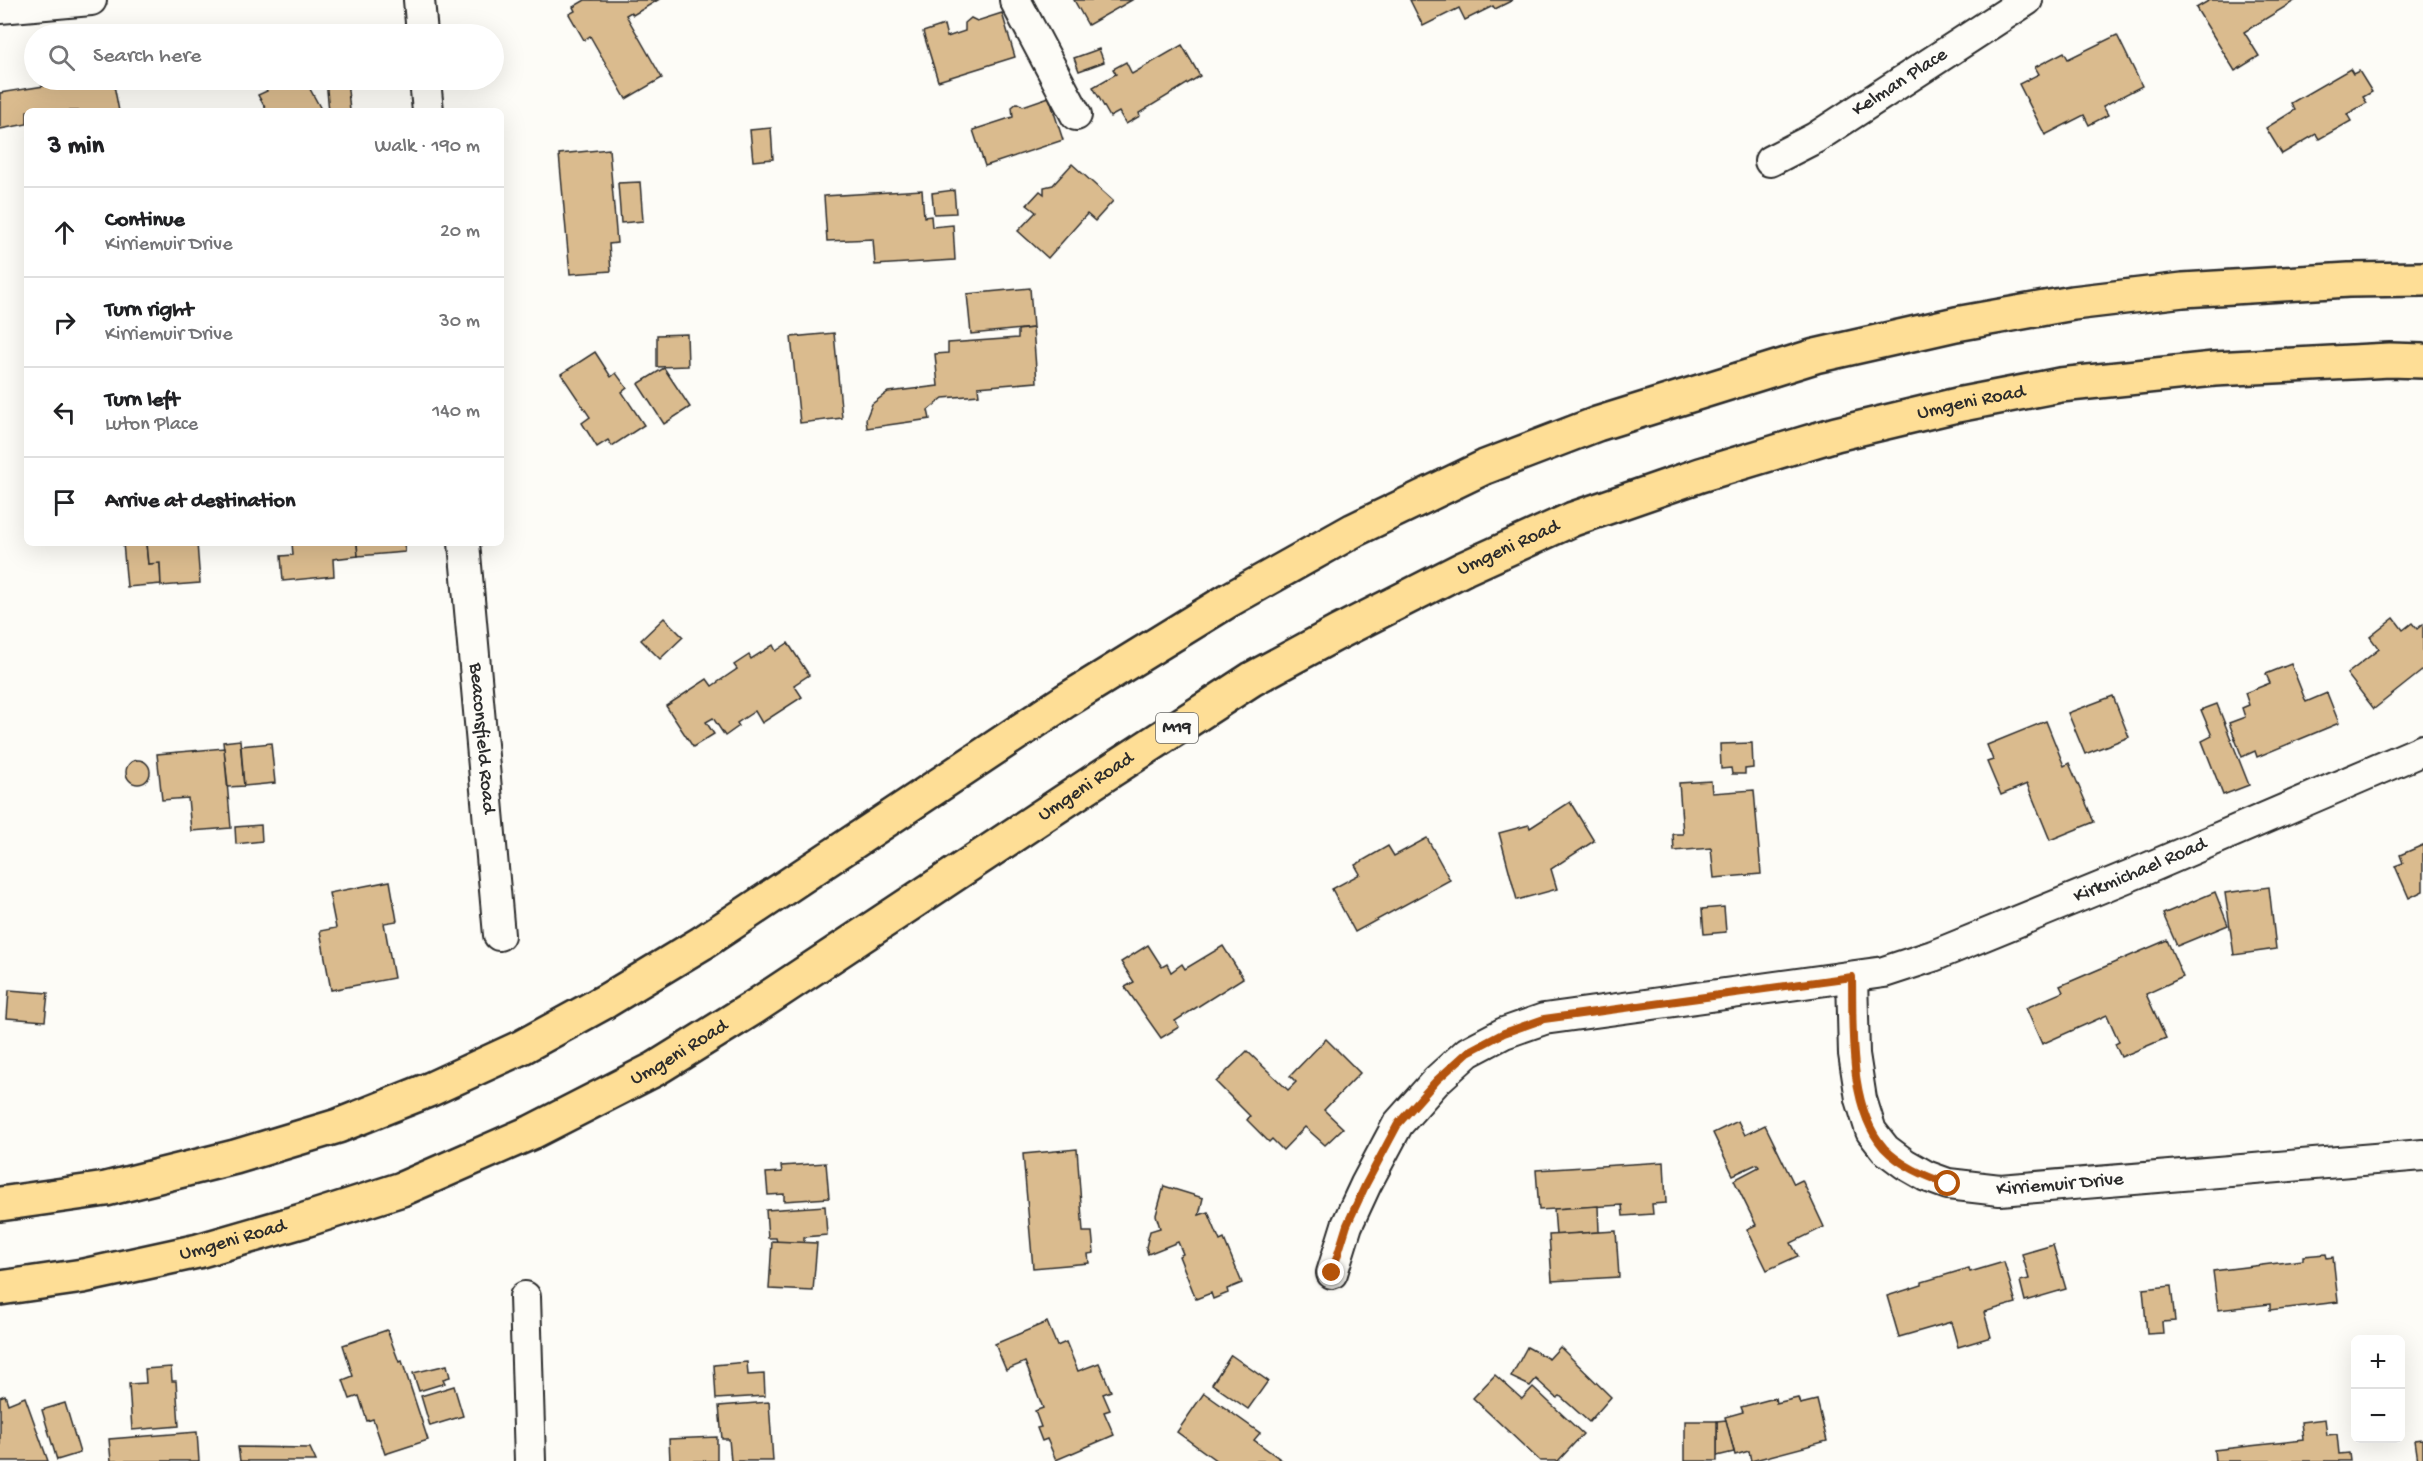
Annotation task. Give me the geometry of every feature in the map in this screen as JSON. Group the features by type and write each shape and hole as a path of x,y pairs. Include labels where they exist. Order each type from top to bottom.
{"highway":[{"path":"0,1204 106,1189 235,1157 338,1126 431,1089 522,1047 606,1001 702,943 1065,701 1228,600 1354,530 1475,472 1597,424 1815,356 1968,322 2073,303 2183,290 2349,280 2423,279"},
{"name":"Umgeni Road","path":"0,1288 83,1276 198,1251 305,1220 402,1189 532,1132 655,1069 753,1008 1101,777 1252,680 1337,633 1465,568 1573,519 1700,475 1836,434 1956,405 2060,386 2214,369 2390,360 2423,361"}],"street":[{"path":"0,8 91,0"},
{"path":"419,0 421,24"},
{"path":"1015,0 1077,115"},
{"name":"Kelman Place","path":"1770,161 1815,138 2027,0"},
{"path":"427,90 428,108"},
{"name":"Beaconsfield Road","path":"464,546 500,935"},
{"name":"Kirkmichael Road","path":"1332,1273 1347,1225 1398,1124 1437,1080 1468,1052 1504,1033 1544,1019 1884,972 1933,956 2423,750"},
{"name":"Kirriemuir Drive","path":"1852,977 1854,1054 1861,1100 1872,1131 1885,1149 1905,1164 1948,1184 2000,1190 2423,1155"},
{"path":"525,1297 530,1461"}],"building":[{"path":"585,0 658,0 633,15 631,12 626,15 662,78 626,99 590,36 584,40 569,14 575,11 573,7"},
{"path":"1074,0 1132,0 1088,25"},
{"path":"1410,0 1513,0 1495,9 1493,6 1465,20 1459,8 1423,26"},
{"path":"2210,0 2296,0 2244,32 2259,56 2235,71 2196,8"},
{"path":"1002,13 1015,57 938,81 923,32 944,25 947,37 965,31 965,23 971,18 977,21"},
{"path":"2117,35 2142,86 2103,106 2108,115 2089,125 2084,115 2045,135 2019,84 2039,74 2035,67 2064,52 2068,59"},
{"path":"1182,45 1200,76 1139,113 1140,116 1126,124 1119,112 1110,117 1093,87 1116,74 1113,69 1126,62 1132,74"},
{"path":"1099,49 1104,62 1079,71 1074,58"},
{"path":"2350,69 2353,74 2359,71 2372,92 2363,97 2367,103 2347,114 2351,121 2319,139 2316,134 2282,154 2266,128 2295,110 2291,103"},
{"path":"24,89 115,90 118,108 24,108 24,125 0,129 0,93"},
{"path":"310,90 320,108 265,108 258,95 267,91"},
{"path":"327,90 348,90 350,108 329,108"},
{"path":"1049,97 1063,140 985,166 973,130 1013,117 1012,107 1017,103 1023,106"},
{"path":"771,128 773,159 753,161 750,130"},
{"path":"609,149 617,243 609,244 611,271 570,274 559,154"},
{"path":"1072,164 1113,201 1095,221 1087,214 1048,258 1018,231 1036,212 1027,205 1040,191 1044,194 1044,187 1053,185"},
{"path":"640,182 643,221 621,223 618,183"},
{"path":"922,190 924,217 931,216 932,227 953,225 955,260 875,265 873,239 827,241 824,196"},
{"path":"954,190 956,213 934,214 932,193"},
{"path":"1030,288 1033,328 971,334 967,294"},
{"path":"1033,328 1037,382 978,387 979,395 943,398 928,410 930,419 867,428 866,419 872,404 888,392 938,386 935,354 948,353 948,343 1018,338 1018,330"},
{"path":"834,333 842,418 800,423 791,337"},
{"path":"687,334 688,366 657,367 657,335"},
{"path":"595,352 611,377 616,373 627,388 622,392 644,425 612,446 608,440 597,447 582,423 590,417 561,374"},
{"path":"664,368 690,407 664,424 638,384"},
{"path":"123,546 146,546 148,564 160,563 161,584 127,587"},
{"path":"146,546 197,546 200,583 161,586 160,563 148,564"},
{"path":"292,546 357,546 358,556 333,559 334,576 283,581 281,556 293,555"},
{"path":"357,546 404,546 405,552 358,556"},
{"path":"664,618 683,637 660,659 641,640"},
{"path":"2394,618 2403,630 2412,623 2417,629 2423,624 2423,670 2374,709 2347,674 2379,649 2370,637"},
{"path":"788,643 809,675 794,685 802,697 762,723 755,711 737,723 739,726 725,736 713,718 706,722 714,734 693,747 666,706 707,679 712,686 737,669 734,665 749,655 751,659 773,645 776,651"},
{"path":"2291,664 2306,702 2327,693 2339,723 2257,757 2255,751 2242,757 2229,723 2245,717 2242,708 2249,705 2245,693 2270,683 2266,674"},
{"path":"2113,696 2129,737 2085,754 2068,713"},
{"path":"2217,704 2249,785 2223,795 2202,741 2212,736 2201,710"},
{"path":"2046,721 2064,766 2069,763 2094,822 2050,840 2027,784 2001,795 1987,762 1993,760 1987,745"},
{"path":"240,740 244,786 228,787 223,742"},
{"path":"271,743 275,783 244,786 241,746"},
{"path":"1752,743 1753,768 1745,769 1745,774 1732,774 1731,768 1721,769 1720,744"},
{"path":"224,748 231,828 191,831 188,798 162,800 157,754"},
{"path":"138,760 147,763 150,772 147,781 138,784 129,781 126,772 129,763"},
{"path":"1711,781 1712,793 1754,790 1761,874 1714,878 1711,848 1674,851 1673,834 1683,834 1679,783"},
{"path":"1570,802 1594,841 1551,869 1557,889 1517,900 1499,833 1529,825 1530,828"},
{"path":"261,825 262,841 236,844 235,827"},
{"path":"1427,838 1450,880 1355,932 1332,889 1360,874 1355,865 1388,846 1394,856"},
{"path":"2423,845 2423,891 2409,898 2395,866 2403,863 2400,855"},
{"path":"390,881 397,921 384,923 394,978 331,990 320,931 336,928 329,893"},
{"path":"2269,887 2276,949 2234,955 2225,893"},
{"path":"2215,892 2228,925 2177,946 2163,914"},
{"path":"1724,907 1726,932 1704,934 1702,909"},
{"path":"2167,940 2183,977 2146,994 2166,1038 2121,1057 2115,1044 2119,1042 2107,1015 2042,1044 2026,1008 2063,992 2060,986"},
{"path":"1148,945 1162,967 1167,964 1171,972 1182,964 1185,969 1223,946 1243,978 1175,1021 1179,1027 1161,1038 1125,987 1134,982 1121,962"},
{"path":"9,990 48,993 45,1021 7,1018"},
{"path":"1326,1039 1360,1073 1324,1110 1343,1128 1325,1145 1305,1127 1283,1150 1272,1139 1269,1142 1247,1120 1250,1116 1216,1082 1247,1051 1288,1090 1296,1082 1290,1076"},
{"path":"1738,1121 1745,1135 1765,1125 1794,1184 1802,1180 1824,1227 1791,1243 1798,1256 1767,1270 1747,1229 1756,1225 1734,1180 1759,1167 1757,1164 1733,1175 1713,1133"},
{"path":"1077,1149 1083,1232 1092,1232 1094,1253 1088,1254 1089,1263 1033,1268 1023,1154"},
{"path":"1664,1162 1666,1203 1652,1204 1653,1214 1623,1216 1622,1205 1539,1210 1536,1170"},
{"path":"826,1163 829,1198 784,1201 784,1194 768,1195 766,1173 782,1172 781,1166"},
{"path":"1164,1186 1203,1198 1199,1215 1208,1212 1220,1241 1224,1239 1242,1283 1227,1289 1228,1293 1213,1299 1211,1293 1196,1299 1179,1256 1183,1254 1178,1242 1148,1254 1146,1247 1150,1231 1160,1228 1156,1215"},
{"path":"825,1206 827,1235 804,1237 804,1243 777,1242 776,1238 768,1238 766,1210"},
{"path":"1598,1206 1599,1232 1556,1235 1554,1209"},
{"path":"1616,1231 1619,1277 1552,1281 1549,1235"},
{"path":"772,1241 817,1243 813,1291 769,1289"},
{"path":"2053,1245 2066,1289 2025,1301 2020,1281 2029,1279 2022,1254"},
{"path":"2326,1254 2327,1258 2333,1257 2338,1302 2270,1310 2270,1304 2218,1310 2213,1271 2303,1260 2303,1256"},
{"path":"2004,1262 2016,1303 1984,1312 1991,1337 1958,1347 1951,1322 1899,1337 1887,1296 1922,1285 1922,1282 1969,1268 1970,1272"},
{"path":"2171,1286 2175,1321 2162,1322 2163,1333 2147,1334 2143,1289"},
{"path":"1047,1322 1057,1346 1066,1342 1078,1371 1099,1363 1111,1391 1103,1394 1110,1410 1104,1412 1114,1435 1056,1460 1047,1439 1042,1441 1037,1428 1041,1427 1035,1411 1043,1408 1025,1362 1006,1370 995,1344"},
{"path":"387,1330 399,1362 402,1361 428,1440 385,1454 373,1419 367,1421 359,1396 350,1399 343,1380 353,1376 343,1345"},
{"path":"1527,1347 1549,1359 1560,1347 1611,1397 1589,1422 1560,1396 1557,1398 1536,1379 1530,1386 1511,1377"},
{"path":"1231,1355 1268,1381 1248,1409 1212,1384"},
{"path":"747,1362 748,1375 764,1374 765,1396 716,1399 714,1365"},
{"path":"447,1365 450,1377 443,1379 445,1383 419,1391 413,1373"},
{"path":"171,1367 172,1381 176,1381 179,1426 132,1430 129,1384 146,1383 145,1369"},
{"path":"1495,1375 1522,1399 1533,1387 1583,1434 1558,1461 1540,1461 1473,1398"},
{"path":"454,1386 463,1416 430,1426 421,1396"},
{"path":"1204,1393 1260,1433 1254,1440 1283,1461 1217,1461 1177,1432"},
{"path":"5,1395 8,1404 25,1397 48,1461 0,1461 0,1397"},
{"path":"1775,1398 1776,1403 1798,1398 1800,1404 1817,1400 1827,1441 1751,1461 1749,1451 1735,1455 1725,1417 1743,1412 1741,1407"},
{"path":"769,1402 773,1461 731,1461 729,1439 722,1439 719,1406"},
{"path":"65,1403 80,1453 57,1460 42,1410"},
{"path":"2325,1419 2327,1435 2337,1434 2339,1454 2349,1453 2350,1461 2215,1461 2214,1450 2303,1440 2301,1422"},
{"path":"1726,1420 1734,1452 1717,1456 1717,1421"},
{"path":"1685,1421 1717,1421 1717,1461 1685,1461"},
{"path":"197,1432 199,1461 111,1461 109,1439"},
{"path":"717,1437 717,1461 670,1461 669,1439"},
{"path":"2423,1439 2423,1461 2418,1461 2415,1440"},
{"path":"238,1447 310,1448 316,1461 240,1461"}],"route":[{"path":"1332,1273 1347,1225 1398,1124 1437,1080 1468,1052 1504,1033 1544,1019 1852,977 1854,1054 1861,1100 1872,1131 1885,1149 1905,1164 1926,1176 1948,1184"}]}
